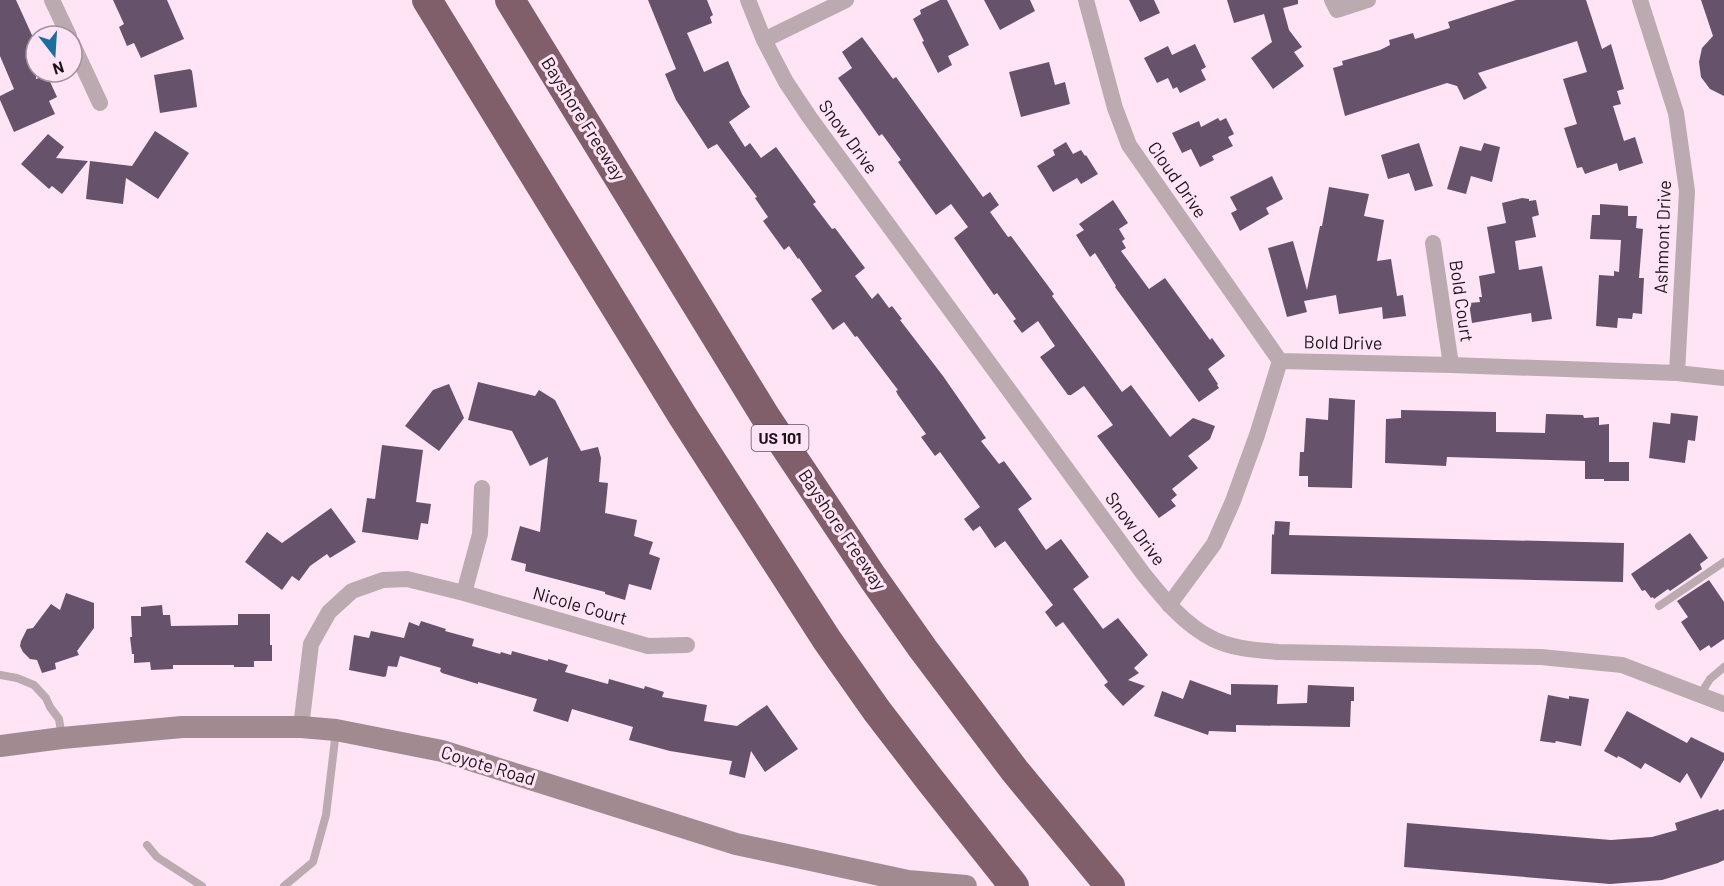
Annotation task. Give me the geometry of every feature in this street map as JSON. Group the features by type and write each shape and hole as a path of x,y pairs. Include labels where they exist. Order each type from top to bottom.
{"highway":[{"path":"427,0 682,415 827,640 884,720 1014,886"},
{"name":"Bayshore Freeway","path":"510,0 765,416 873,578 923,649 1015,771 1110,886"}],"street":[{"path":"52,0 63,24"},
{"name":"Snow Drive","path":"748,0 764,40 786,82 810,118 1142,572 1169,605 1186,621 1214,640 1244,648 1278,652 1541,657 1622,666 1724,704"},
{"path":"764,40 846,0"},
{"name":"Cloud Drive","path":"1086,0 1115,108 1129,145 1280,361"},
{"path":"1332,0 1336,10 1368,0"},
{"name":"Ashmont Drive","path":"1640,0 1676,113 1687,191 1677,373"},
{"path":"84,69 100,103"},
{"name":"Bold Court","path":"1433,243 1451,365"},
{"name":"Bold Drive","path":"1169,605 1214,544 1233,501 1257,435 1280,361 1677,373 1724,378"},
{"path":"464,593 480,534 482,488"},
{"name":"Nicole Court","path":"301,727 311,644 329,612 352,591 383,580 407,579 464,593 648,646 687,645"},
{"name":"Coyote Road","path":"0,746 182,727 301,727 336,730 442,751 736,844 908,881 966,886"}],"lane":[{"path":"1659,606 1724,562"},
{"path":"1700,695 1710,679 1724,667"},
{"path":"0,675 17,678 34,685 46,698 59,719 62,738"},
{"path":"284,886 313,862 326,815 336,730"},
{"path":"147,845 157,857 202,886"}],"building":[{"path":"0,0 16,0 27,24 24,24 24,84 51,84 57,97 49,101 55,114 14,132 0,100 0,96 14,89 0,56"},
{"path":"113,0 167,0 184,39 141,58 134,43 127,46 119,27 124,24"},
{"path":"648,0 707,0 713,15 710,17 712,23 687,33 704,72 728,61 750,107 729,122 745,147 750,143 761,158 776,147 816,202 813,204 832,229 835,228 865,268 855,276 872,299 878,293 889,308 892,306 986,438 981,441 999,464 1004,461 1032,499 1018,509 1046,550 1061,539 1089,577 1073,589 1103,629 1118,618 1148,655 1134,668 1139,673 1128,680 1145,686 1123,706 1104,685 1108,682 1063,622 1056,627 1045,612 1053,605 1005,541 995,548 980,526 973,531 964,519 980,507 940,452 935,456 921,437 926,434 898,395 896,391 898,390 857,336 855,337 844,322 833,330 811,299 822,291 789,246 784,250 763,221 768,217 755,198 757,197 717,144 708,149 676,100 665,74 676,69"},
{"path":"940,0 947,0 969,45 948,56 952,65 938,73 913,19 921,14 920,10"},
{"path":"984,0 1030,0 1035,11 1000,30"},
{"path":"1129,0 1154,0 1160,13 1140,22"},
{"path":"1227,0 1298,0 1298,4 1283,8 1289,30 1302,47 1294,52 1304,66 1273,89 1251,58 1272,42 1264,14 1234,23"},
{"path":"1516,0 1586,0 1602,49 1611,44 1624,89 1617,91 1621,104 1613,106 1624,141 1635,137 1643,163 1619,171 1617,163 1585,174 1582,167 1577,168 1564,128 1577,124 1563,79 1587,72 1577,41 1478,73 1487,88 1464,100 1457,86 1447,83 1345,116 1333,68 1343,65 1342,61 1380,50 1390,45 1389,40 1413,33 1415,39 1450,28 1448,22"},
{"path":"1701,0 1724,0 1724,96 1710,89 1701,77 1699,62 1702,48 1713,36"},
{"path":"862,37 893,79 896,77 983,197 990,192 999,205 990,212 1054,294 1052,296 1122,392 1131,385 1170,437 1193,418 1215,426 1210,439 1188,456 1198,468 1172,489 1177,495 1171,500 1176,506 1159,518 1097,436 1113,425 1084,386 1068,395 1040,357 1055,346 1038,321 1022,333 1013,321 1016,319 997,293 994,295 954,238 968,227 951,204 936,215 898,162 901,160 882,134 879,136 838,78 852,68 842,52"},
{"path":"1195,44 1206,67 1201,70 1206,80 1180,93 1177,87 1173,89 1168,78 1157,83 1144,58 1168,46 1172,55"},
{"path":"1049,62 1055,85 1065,82 1070,104 1021,117 1009,72"},
{"path":"190,69 197,107 160,113 154,75"},
{"path":"1218,118 1220,121 1226,118 1234,134 1228,137 1233,146 1212,156 1214,160 1200,167 1191,149 1182,153 1172,133 1199,121 1201,127"},
{"path":"155,131 189,153 158,199 126,178 123,204 86,199 90,161 132,166"},
{"path":"48,134 64,147 56,158 88,161 62,194 52,186 49,189 21,164"},
{"path":"1066,142 1073,154 1081,150 1086,155 1098,174 1081,184 1077,178 1053,192 1037,166 1055,155 1053,150"},
{"path":"1419,143 1433,186 1415,191 1409,173 1388,179 1381,155"},
{"path":"1484,143 1500,147 1492,182 1471,176 1466,194 1447,189 1460,146 1481,151"},
{"path":"1272,176 1283,199 1266,208 1269,214 1240,231 1231,213 1237,210 1230,197"},
{"path":"1329,187 1369,194 1364,216 1384,220 1377,261 1391,259 1397,296 1403,295 1406,316 1383,319 1382,307 1339,314 1336,295 1304,301 1307,312 1287,317 1268,248 1293,241 1307,290"},
{"path":"1522,198 1529,199 1529,201 1536,200 1539,215 1532,217 1536,237 1515,241 1519,270 1542,266 1552,319 1532,322 1531,313 1472,323 1469,303 1480,302 1479,297 1482,297 1479,276 1495,273 1487,227 1506,223 1502,203"},
{"path":"1113,200 1128,223 1119,229 1125,239 1122,241 1126,248 1121,251 1149,289 1165,278 1210,340 1212,338 1225,356 1208,369 1219,388 1199,402 1115,287 1095,253 1090,257 1076,235 1084,230 1079,224"},
{"path":"1600,204 1628,206 1628,216 1637,216 1636,228 1643,229 1639,278 1644,278 1642,314 1633,313 1632,319 1618,318 1617,328 1596,326 1599,275 1614,276 1614,271 1619,272 1621,240 1590,239 1592,215 1600,215"},
{"path":"478,382 535,396 539,390 555,400 581,451 598,447 601,458 599,482 608,483 605,513 637,520 634,536 653,542 649,554 660,558 651,590 629,584 625,600 605,594 605,592 525,571 526,564 511,560 520,526 540,532 548,457 530,466 512,431 468,420"},
{"path":"449,384 464,418 439,451 405,426 433,390"},
{"path":"1329,398 1355,400 1352,488 1308,487 1308,476 1299,476 1300,452 1304,452 1306,418 1328,420"},
{"path":"1401,410 1496,412 1496,432 1545,433 1546,414 1583,415 1584,418 1599,417 1599,425 1609,424 1609,462 1629,462 1629,481 1585,479 1585,461 1447,457 1446,466 1385,463 1386,419 1401,418"},
{"path":"1671,413 1698,416 1695,441 1688,440 1685,463 1649,458 1653,422 1670,424"},
{"path":"382,445 423,450 416,502 431,504 428,524 421,523 418,540 362,532 367,498 375,499"},
{"path":"331,508 356,542 330,558 327,554 310,566 299,581 292,576 282,590 245,562 267,532 282,543"},
{"path":"1275,521 1290,522 1289,535 1624,543 1623,582 1271,574 1272,534 1274,535"},
{"path":"1690,533 1708,558 1700,564 1702,569 1670,591 1668,589 1654,599 1651,598 1645,590 1642,591 1631,574"},
{"path":"1709,580 1724,602 1724,639 1711,648 1709,645 1700,651 1681,622 1688,617 1677,601"},
{"path":"66,593 94,603 94,628 77,651 79,655 55,663 56,669 42,673 37,660 30,659 23,652 20,646 21,641 27,629 33,628 51,604 60,610"},
{"path":"162,605 163,615 170,615 171,626 238,625 238,614 270,614 272,661 254,661 254,667 173,665 173,669 151,670 150,662 134,663 130,637 132,637 131,616 141,616 141,607"},
{"path":"421,621 474,639 472,646 500,654 501,652 511,655 512,651 548,661 548,659 568,665 565,672 608,684 609,679 644,689 645,686 664,692 662,697 707,705 704,721 737,726 767,705 798,749 765,772 751,751 745,778 729,774 732,761 670,751 629,740 633,727 572,709 568,722 533,711 537,699 442,673 441,668 400,656 397,667 388,666 384,677 349,670 354,635 369,638 371,631 404,638 409,622 419,626"},
{"path":"1190,680 1231,695 1231,684 1278,685 1277,704 1307,703 1308,685 1354,687 1350,727 1236,725 1236,732 1209,731 1208,735 1154,716 1162,691 1183,699"},
{"path":"1548,695 1569,699 1569,696 1589,699 1581,746 1556,741 1555,743 1540,741"},
{"path":"1627,711 1687,743 1691,737 1724,753 1724,760 1701,799 1687,773 1680,783 1645,763 1641,769 1604,751"},
{"path":"1718,809 1719,811 1724,809 1724,860 1662,880 1610,884 1404,867 1407,823 1611,840 1652,837 1677,830 1675,823"}]}
